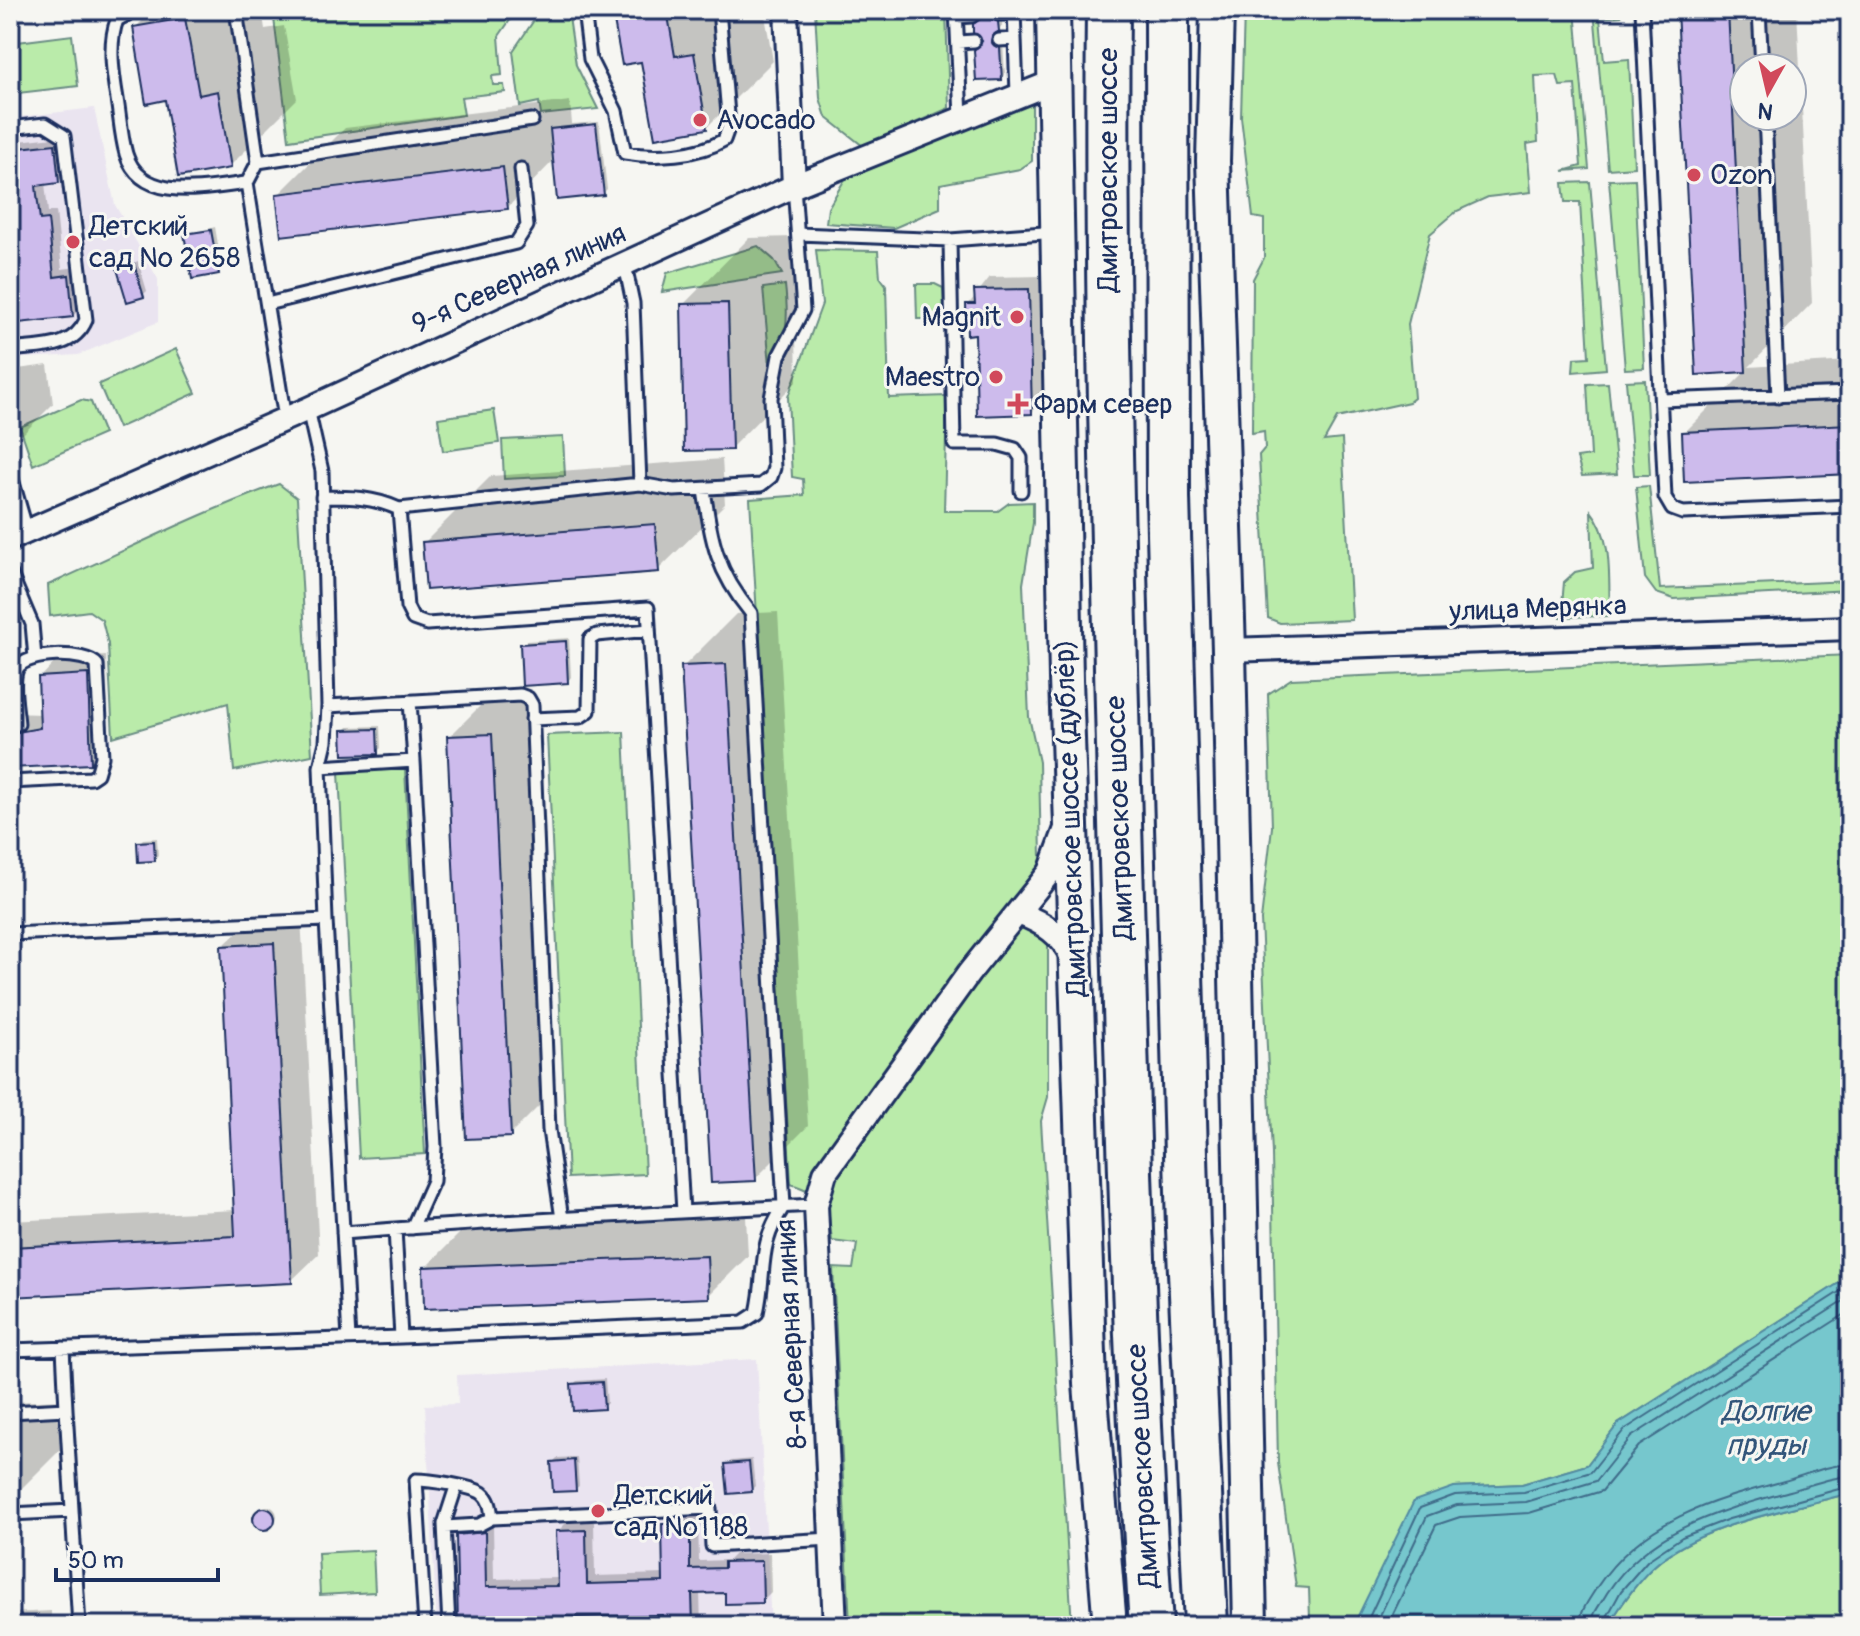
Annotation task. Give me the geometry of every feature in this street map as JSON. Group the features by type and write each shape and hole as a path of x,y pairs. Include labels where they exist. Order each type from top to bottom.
{"highway":[{"name":"Дмитровское шоссе","path":"1108,10 1106,183 1131,1226 1151,1626"},
{"name":"Дмитровское шоссе","path":"1167,10 1164,190 1168,497 1188,1228 1206,1626"}],"street":[{"path":"786,10 794,186"},
{"name":"Дмитровское шоссе (дублёр)","path":"1053,10 1071,815 1090,1384 1110,1626"},
{"path":"1217,10 1214,173 1229,650 1250,1626"},
{"name":"9-я Северная линия","path":"19,535 308,409 794,186 1055,81"},
{"name":"улица Мерянка","path":"1229,650 1850,628"},
{"name":"8-я Северная линия","path":"835,1626 816,1205 825,1173 969,973 1050,872 1071,815"},
{"path":"1018,913 1037,920 1068,946 1076,971"}],"lane":[{"path":"135,10 117,20 112,33 116,91 127,156 148,181 166,188 183,190 247,183"},
{"path":"236,10 258,162 247,183 285,419"},
{"path":"584,10 590,59 616,111 625,153 644,156 710,149 724,140 729,126 719,10"},
{"path":"1642,10 1665,497 1672,509 1683,513 1850,506"},
{"path":"1759,10 1761,52"},
{"path":"998,14 1014,12 1017,94"},
{"path":"961,117 956,13 972,16"},
{"path":"999,40 1015,39"},
{"path":"958,42 974,41"},
{"path":"258,162 532,120"},
{"path":"10,128 45,124 64,136 86,320 80,335 67,343 10,350"},
{"path":"1766,132 1778,397"},
{"path":"267,304 516,243 527,226 521,169"},
{"path":"322,497 358,497 381,501 399,509 640,484 674,490 761,485 771,477 774,449 771,398 779,356 803,310 794,186"},
{"path":"798,234 950,240 1057,232"},
{"path":"950,240 954,444 997,444 1015,449 1021,458 1021,491"},
{"path":"625,265 633,303 640,484"},
{"path":"1661,400 1850,393"},
{"path":"308,409 322,471 328,706 326,742 320,767 349,1339"},
{"path":"10,472 19,535"},
{"path":"10,1350 743,1322 757,1313 761,1293 760,1263 773,1223 784,1206 751,613 732,590 713,550 704,490"},
{"path":"399,509 407,607 413,619 427,624 648,608 683,1212"},
{"path":"10,572 32,624 35,658"},
{"path":"532,719 580,717 589,711 590,639 597,635 649,630"},
{"path":"10,782 91,778 101,767 97,665 91,657 81,654 35,658 20,663 15,673 18,724"},
{"path":"328,706 520,695 528,698 532,719 549,1130 562,1219"},
{"path":"410,701 435,1147 433,1181 412,1228"},
{"path":"320,767 414,761"},
{"path":"10,934 326,920"},
{"path":"343,1233 816,1205"},
{"path":"395,1229 401,1337"},
{"path":"63,1348 79,1626"},
{"path":"10,1412 66,1409"},
{"path":"425,1626 416,1480 481,1492 489,1503 492,1518"},
{"path":"449,1626 445,1512 456,1487"},
{"path":"445,1527 479,1525 492,1518 710,1508 712,1546 831,1539"},
{"path":"10,1514 72,1511"}],"shaded area":[{"name":"Детский сад № 2658","path":"94,108 115,205 158,279 158,322 78,355 10,359 10,118"},
{"name":"Детский сад №1188","path":"757,1359 771,1626 437,1626 425,1405 458,1404 457,1375"}],"green space":[{"path":"273,10 517,10 499,36 502,75 492,76 493,85 504,85 505,92 461,97 464,115 289,140"},
{"path":"541,10 568,10 576,65 598,109 541,115 539,102 520,106 513,51"},
{"path":"815,10 946,10 949,108 863,146 826,117 820,98"},
{"path":"1244,10 1575,10 1589,169 1563,171 1581,166 1575,85 1560,86 1557,75 1535,76 1538,142 1527,144 1531,192 1488,197 1457,211 1430,234 1408,324 1414,398 1409,402 1337,418 1324,441 1342,439 1352,620 1280,623 1268,618 1259,455 1265,448 1264,431 1252,433 1253,279 1264,258 1264,219 1253,217 1241,117"},
{"path":"1594,10 1620,10 1621,16 1600,18 1604,61 1629,59 1634,167 1608,169"},
{"path":"72,35 78,86 10,94 10,43"},
{"path":"1032,102 1032,161 1020,169 940,184 940,208 894,228 826,223 828,208 845,179"},
{"path":"1635,179 1644,368 1625,369 1609,180"},
{"path":"1590,182 1606,369 1573,372 1574,358 1589,357 1580,202 1565,202 1563,183"},
{"path":"758,246 774,260 782,274 662,292 667,273"},
{"path":"816,250 878,251 880,277 886,285 889,398 947,396 944,511 998,511 1009,503 1033,502 1033,523 1023,584 1029,717 1039,762 1041,859 1037,875 1013,911 1041,933 1048,944 1048,1097 1041,1121 1072,1626 850,1626 833,1268 853,1269 857,1244 832,1241 824,1204 812,1193 791,1184 750,499 804,495 803,479 792,477 788,397 822,304"},
{"path":"916,284 935,284 943,288 945,319 917,319"},
{"path":"785,285 786,327 770,365 763,288"},
{"path":"176,349 196,393 118,428 99,384"},
{"path":"1645,380 1650,475 1634,475 1626,381"},
{"path":"1608,383 1617,474 1582,476 1577,458 1591,456 1587,384"},
{"path":"81,400 91,402 104,434 33,465 20,427"},
{"path":"494,410 499,443 443,451 438,418"},
{"path":"563,437 565,476 504,479 502,440"},
{"path":"279,484 297,498 312,755 234,771 228,703 113,737 108,644 102,620 89,611 50,616 48,585 191,519"},
{"path":"1649,486 1660,589 1850,581 1850,590 1674,599 1656,593 1645,578 1636,487"},
{"path":"1591,511 1607,547 1610,616 1561,617 1564,582 1575,572 1593,568"},
{"path":"1850,655 1850,1276 1618,1424 1587,1465 1522,1484 1454,1487 1357,1618 1357,1626 1295,1626 1296,1621 1310,1620 1309,1588 1296,1587 1278,1463 1272,1154 1261,920 1272,827 1268,694 1291,679"},
{"path":"624,732 645,1174 568,1178 547,735"},
{"path":"405,769 425,1154 359,1158 339,772"},
{"path":"1850,1493 1850,1626 1608,1626 1646,1574 1672,1552 1746,1520"},
{"path":"373,1550 375,1592 320,1595 318,1553"}],"water":[{"name":"Долгие пруды","path":"1850,1276 1850,1493 1746,1520 1672,1552 1646,1574 1608,1626 1357,1626 1357,1618 1414,1501 1454,1487 1522,1484 1587,1465 1618,1424"}],"building":[{"path":"612,10 667,10 675,56 694,53 707,129 655,138 641,62 622,65"},
{"path":"978,10 991,10 991,18 998,22 999,31 991,41 1000,48 1002,80 976,81 974,50 982,41 973,33 973,24 980,19"},
{"path":"1677,10 1728,10 1728,132 1734,132 1746,372 1696,375"},
{"path":"185,18 199,95 218,91 231,168 178,177 165,100 146,104 133,27"},
{"path":"596,124 604,195 557,200 550,129"},
{"path":"55,144 59,183 36,186 40,220 48,219 54,277 69,275 73,317 10,324 10,149"},
{"path":"503,167 508,209 281,236 276,194"},
{"path":"211,230 219,274 192,279 184,234"},
{"path":"134,264 144,297 127,302 117,269"},
{"path":"1029,289 1032,414 977,416 975,334 967,335 966,304 975,304 974,290"},
{"path":"728,303 732,450 684,451 681,304"},
{"path":"1850,424 1850,474 1684,482 1682,432"},
{"path":"655,524 659,572 426,590 422,542"},
{"path":"566,641 568,683 522,686 520,644"},
{"path":"726,664 756,1181 711,1183 681,666"},
{"path":"88,674 91,764 10,768 10,730 18,732 40,728 38,677"},
{"path":"377,729 378,754 343,755 342,730"},
{"path":"492,734 511,1137 466,1139 447,736"},
{"path":"154,841 155,861 138,862 137,842"},
{"path":"274,943 292,1283 10,1297 10,1247 235,1236 221,946"},
{"path":"707,1256 709,1298 424,1309 423,1267"},
{"path":"602,1382 604,1409 573,1411 571,1384"},
{"path":"574,1460 576,1491 553,1492 551,1462"},
{"path":"749,1462 752,1492 728,1494 725,1464"},
{"path":"264,1508 272,1511 275,1519 272,1527 264,1530 256,1527 253,1519 256,1511"},
{"path":"690,1523 690,1569 724,1568 724,1562 762,1561 763,1603 725,1604 725,1593 692,1594 693,1626 663,1626 663,1615 487,1619 488,1626 458,1626 456,1535 485,1532 486,1587 558,1586 556,1531 586,1530 587,1584 663,1582 662,1524"}],"place":[{"name":"Avocado","path":"700,120"},
{"name":"Ozon","path":"1694,175"},
{"name":"Детский сад № 2658","path":"73,242"},
{"name":"Magnit","path":"1017,317"},
{"name":"Maestro","path":"996,377"},
{"name":"Фарм север","path":"1018,404"},
{"name":"Детский сад №1188","path":"598,1511"}]}
